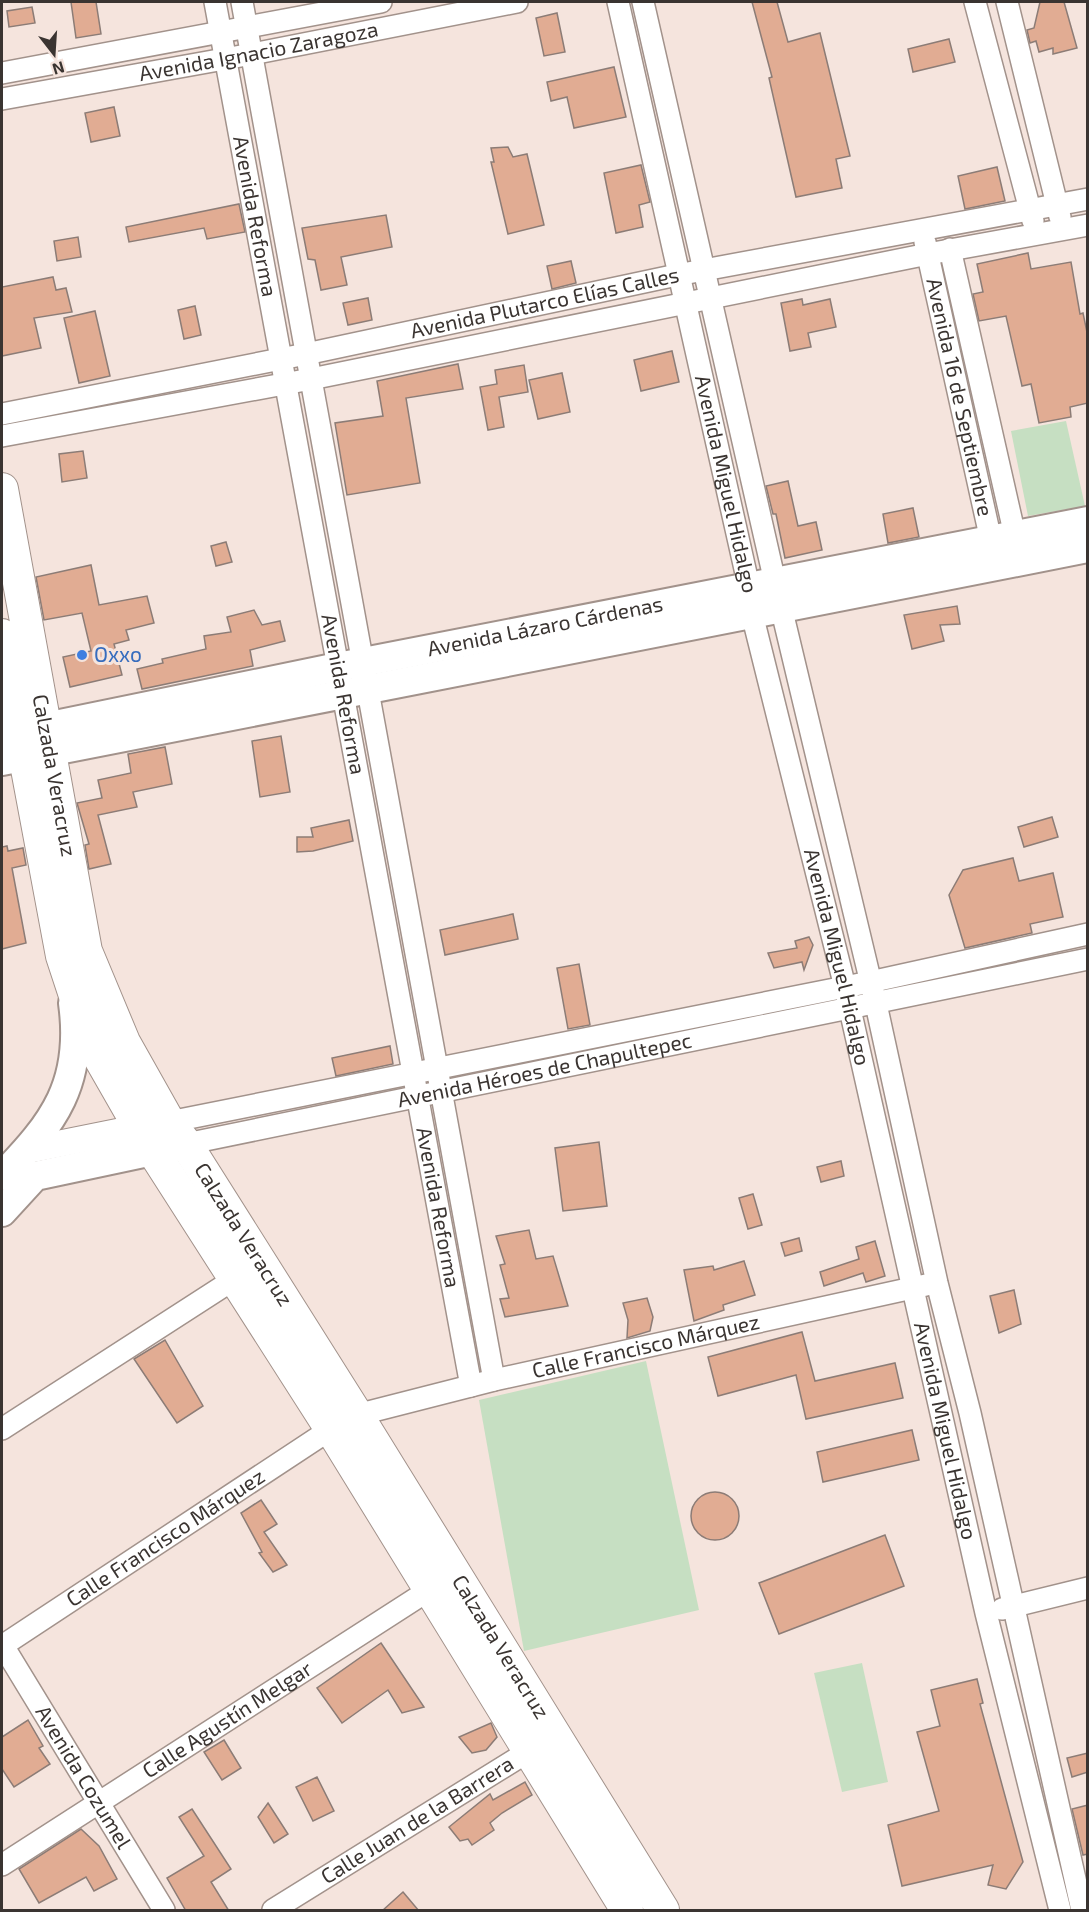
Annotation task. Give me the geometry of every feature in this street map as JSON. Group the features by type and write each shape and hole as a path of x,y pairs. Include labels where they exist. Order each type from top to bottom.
{"main road":[{"name":"Calzada Veracruz","path":"2,489 24,744 86,951 124,1042 344,1422 429,1590 529,1751 637,1906"},
{"name":"Avenida Lázaro Cárdenas","path":"24,744 1006,550 1088,521"},
{"name":"Avenida Lázaro Cárdenas","path":"1006,550 1088,548"},
{"name":"Calzada Veracruz","path":"2,635 62,956 90,1041 145,1139 236,1278 454,1573 637,1906"},
{"path":"2,1176 22,1160 52,1120 67,1088 76,1023 70,980"},
{"name":"Avenida Héroes de Chapultepec","path":"22,1160 177,1133"},
{"path":"2,1212 22,1160"}],"street":[{"name":"Avenida Reforma","path":"215,2 286,383 353,678 439,1081 494,1380"},
{"name":"Avenida Reforma","path":"242,2 311,379 353,678 413,1074 471,1386"},
{"name":"Avenida Ignacio Zaragoza","path":"2,73 381,2"},
{"name":"Avenida Ignacio Zaragoza","path":"2,99 226,59 517,2"},
{"name":"Avenida Miguel Hidalgo","path":"618,2 684,303 876,1004 937,1283 1082,1900"},
{"name":"Avenida Miguel Hidalgo","path":"643,2 712,299 764,598 848,997 986,1613 1058,1905"},
{"path":"975,2 1036,235"},
{"path":"1007,2 1056,205 1064,229"},
{"path":"650,150 675,145"},
{"name":"Avenida Plutarco Elías Calles","path":"2,414 306,354 677,275 1088,199"},
{"name":"Avenida Plutarco Elías Calles","path":"2,436 311,379 950,249 1088,225"},
{"name":"Avenida 16 de Septiembre","path":"922,229 1006,550"},
{"name":"Avenida 16 de Septiembre","path":"950,249 1006,550"},
{"name":"Avenida Héroes de Chapultepec","path":"177,1133 417,1097 439,1081 848,997 870,982 1088,934"},
{"path":"1061,939 1066,964"},
{"name":"Avenida Héroes de Chapultepec","path":"848,997 876,1004 1088,959"},
{"name":"Avenida Héroes de Chapultepec","path":"177,1133 413,1074 439,1081"},
{"name":"Avenida Héroes de Chapultepec","path":"2,1183 22,1160"},
{"path":"2,1430 236,1278"},
{"name":"Calle Francisco Márquez","path":"2,1645 344,1422 494,1380 937,1283"},
{"name":"Calle Agustín Melgar","path":"2,1865 99,1805 454,1573"},
{"path":"986,1613 1088,1588"},
{"name":"Avenida Cozumel","path":"2,1645 164,1911"},
{"name":"Calle Juan de la Barrera","path":"273,1911 529,1751"},
{"path":"1058,1905 1082,1900"}],"green space":[{"path":"1066,421 1085,506 1028,516 1011,431"},
{"path":"646,1361 699,1610 524,1651 479,1400"},
{"path":"862,1663 888,1782 842,1792 814,1673"}],"building":[{"path":"71,2 96,2 101,34 76,38"},
{"path":"752,2 777,2 788,42 820,33 850,156 836,159 842,188 796,197 769,78 772,77"},
{"path":"1040,2 1064,2 1077,48 1053,54 1053,48 1039,52 1036,41 1030,43 1027,30 1034,28"},
{"path":"32,7 35,23 9,27 7,11"},
{"path":"557,13 565,52 544,56 536,18"},
{"path":"949,39 955,62 913,72 908,49"},
{"path":"614,67 626,117 574,128 567,97 551,101 547,82"},
{"path":"114,107 120,136 91,142 85,113"},
{"path":"508,147 513,157 527,154 544,225 508,234 491,162 494,162 491,148"},
{"path":"641,165 650,202 639,205 643,227 616,233 604,173"},
{"path":"997,167 1005,201 965,209 958,176"},
{"path":"239,204 245,232 207,239 204,228 129,242 126,227"},
{"path":"386,215 392,247 341,257 347,285 321,290 315,260 308,259 302,228"},
{"path":"78,237 81,257 57,261 54,241"},
{"path":"1028,253 1031,269 1071,262 1080,314 1083,313 1088,337 1088,403 1070,407 1071,417 1039,423 1031,384 1022,386 1006,316 979,321 973,294 983,292 977,264"},
{"path":"571,261 576,283 552,289 547,266"},
{"path":"53,277 56,290 66,288 72,312 34,318 41,348 2,356 2,287"},
{"path":"368,298 372,320 348,325 343,303"},
{"path":"802,299 803,305 830,299 836,327 808,333 811,347 790,351 781,303"},
{"path":"195,306 201,335 184,339 178,310"},
{"path":"95,311 110,376 79,383 64,318"},
{"path":"672,351 679,382 641,391 634,360"},
{"path":"458,364 463,389 406,398 420,483 347,495 335,423 383,416 377,381"},
{"path":"524,365 528,392 499,397 504,427 488,430 480,387 497,384 495,370"},
{"path":"562,373 570,412 538,419 529,380"},
{"path":"83,451 87,478 62,482 59,454"},
{"path":"788,481 798,526 816,522 822,550 785,558 776,514 773,514 766,486"},
{"path":"913,508 919,537 888,543 883,514"},
{"path":"226,542 232,562 216,566 211,546"},
{"path":"91,565 99,605 147,596 154,623 126,630 129,640 114,644 122,675 70,687 63,657 91,651 82,613 44,620 36,577"},
{"path":"957,606 960,624 940,625 944,641 912,649 904,615"},
{"path":"254,610 262,625 280,621 285,641 250,650 253,666 142,689 137,669 163,663 162,659 206,649 204,636 231,632 227,617"},
{"path":"281,736 290,792 260,797 252,741"},
{"path":"165,747 172,784 133,792 137,807 98,815 111,864 89,869 85,845 89,844 77,803 102,798 98,780 131,773 128,754"},
{"path":"1052,817 1058,837 1024,847 1018,827"},
{"path":"349,820 353,841 313,851 297,852 297,837 313,837 311,828"},
{"path":"7,846 8,851 23,848 26,865 12,868 26,943 2,949 2,847"},
{"path":"1013,858 1019,881 1053,873 1063,917 1030,924 1032,933 965,948 949,895 963,870"},
{"path":"513,914 518,939 445,955 440,930"},
{"path":"809,937 813,945 804,970 802,962 774,968 768,953 797,948 795,941"},
{"path":"579,964 590,1025 568,1029 557,968"},
{"path":"390,1046 393,1064 336,1076 332,1058"},
{"path":"599,1142 607,1206 563,1211 555,1148"},
{"path":"841,1161 844,1176 821,1182 817,1167"},
{"path":"753,1194 762,1225 748,1229 739,1198"},
{"path":"529,1230 536,1259 553,1256 568,1306 505,1317 500,1299 509,1298 500,1265 505,1264 496,1236"},
{"path":"799,1238 802,1251 785,1256 781,1243"},
{"path":"875,1241 885,1276 866,1282 863,1273 824,1286 820,1272 859,1259 856,1247"},
{"path":"744,1261 755,1295 723,1305 724,1310 694,1321 684,1270 713,1266 714,1270"},
{"path":"1014,1290 1021,1324 999,1333 990,1296"},
{"path":"647,1298 653,1317 650,1331 627,1338 628,1320 623,1303"},
{"path":"802,1332 815,1381 895,1363 903,1398 806,1419 796,1375 718,1396 708,1357"},
{"path":"165,1340 203,1406 177,1423 134,1359"},
{"path":"912,1430 919,1460 823,1482 817,1452"},
{"path":"715,1492 732,1499 739,1516 732,1533 715,1540 698,1533 691,1516 698,1499"},
{"path":"261,1500 277,1524 264,1532 287,1565 273,1572 259,1553 262,1552 241,1513"},
{"path":"885,1535 904,1586 779,1634 759,1583"},
{"path":"381,1643 424,1707 402,1713 388,1690 342,1723 317,1688"},
{"path":"977,1679 983,1703 980,1704 1023,1862 1006,1889 988,1885 993,1865 902,1886 888,1825 939,1811 917,1732 940,1726 931,1690"},
{"path":"28,1720 43,1746 39,1748 50,1764 14,1787 2,1769 2,1737"},
{"path":"491,1723 497,1737 486,1750 472,1753 459,1737"},
{"path":"224,1740 241,1768 222,1780 204,1752"},
{"path":"1088,1753 1088,1772 1072,1777 1067,1758"},
{"path":"317,1777 334,1811 313,1821 296,1787"},
{"path":"525,1782 532,1795 490,1823 494,1830 472,1845 468,1839 460,1841 449,1827 490,1794 493,1800"},
{"path":"268,1803 288,1834 274,1843 258,1817"},
{"path":"1088,1805 1088,1854 1083,1855 1072,1809"},
{"path":"192,1809 231,1869 211,1882 229,1911 186,1911 167,1878 204,1856 179,1817"},
{"path":"81,1829 99,1846 117,1879 94,1891 86,1877 39,1903 19,1869"},
{"path":"403,1892 419,1911 382,1911"}],"place":[{"name":"Oxxo","path":"82,655"}]}
